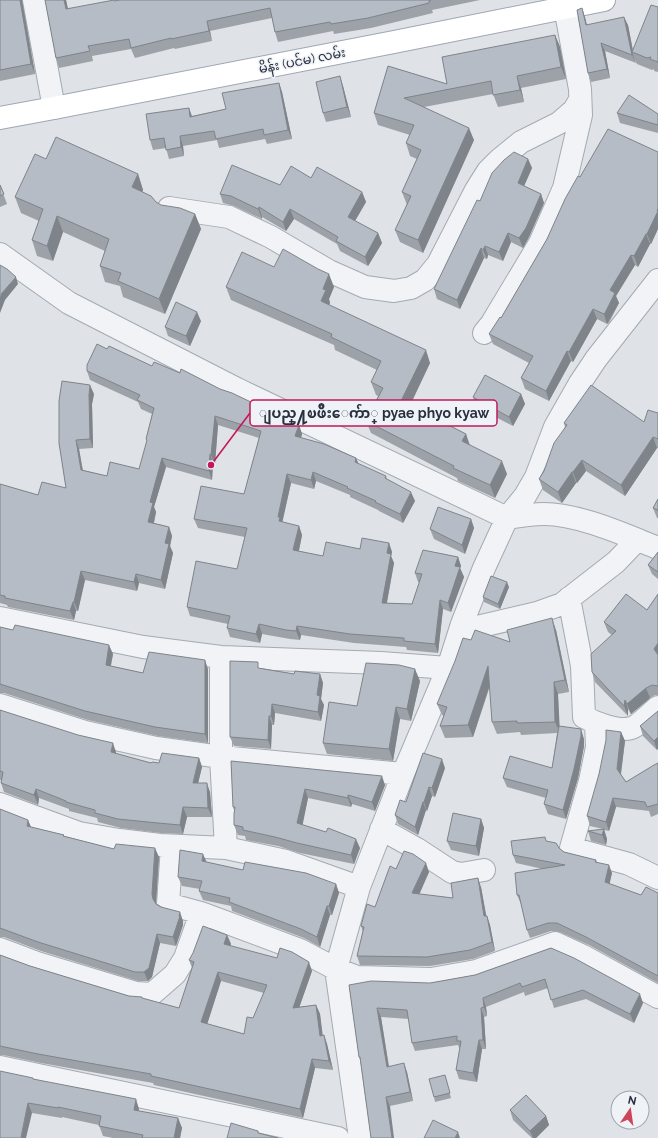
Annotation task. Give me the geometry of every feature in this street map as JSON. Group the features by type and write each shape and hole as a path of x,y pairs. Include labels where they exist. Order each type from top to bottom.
{"main road":[{"name":"မိန်း (ပင်မ) လမ်း","path":"0,118 604,0"}],"street":[{"path":"34,0 54,108"},
{"path":"484,333 492,323 540,243 564,188 581,115 580,90 565,7"},
{"path":"169,208 229,217 271,236 329,271 365,287 394,291 411,288 425,280 438,264 476,190 488,171 521,142 559,124 574,110 580,100"},
{"path":"0,254 69,303 237,389 507,518 544,514 587,521 658,548"},
{"path":"360,1138 336,969 359,887 403,774 448,668 460,631 484,568 507,518 526,496 536,476 555,427 580,383 596,359 658,280"},
{"path":"460,631 537,613 562,604 616,562 637,540"},
{"path":"569,598 582,666 584,716 596,723 622,729 632,728 658,707"},
{"path":"0,618 143,647 221,657 381,663 448,668"},
{"path":"221,657 221,757 226,848"},
{"path":"0,705 84,732 156,748 221,757 403,774"},
{"path":"596,723 597,746 590,781 572,848 629,864 658,878"},
{"path":"0,804 79,832 160,846 226,848 286,861 359,887"},
{"path":"381,829 417,849 452,872 461,874 484,870"},
{"path":"172,846 168,904 201,913 300,950 336,969 357,977 432,979 476,972 555,943 656,991"},
{"path":"0,949 37,963 136,993 152,994 175,974 185,958 201,913"},
{"path":"0,1068 338,1138"}],"building":[{"path":"0,0 20,0 31,64 0,70"},
{"path":"45,0 64,0 66,9 114,0 431,0 429,3 368,18 331,24 330,22 275,32 270,8 207,21 209,31 171,38 131,48 129,39 88,46 90,51 56,58"},
{"path":"651,5 658,7 658,62 650,59 651,57 647,58 632,52"},
{"path":"582,8 586,25 624,17 632,55 601,43 607,69 588,73 577,10"},
{"path":"555,35 561,67 517,76 520,90 493,95 491,81 404,98 469,128 418,240 395,230 411,196 402,192 421,150 406,143 414,125 374,113 388,66 447,84 442,57"},
{"path":"340,76 347,107 323,113 316,82"},
{"path":"279,83 288,130 264,135 263,129 216,139 214,131 180,136 181,147 166,150 164,138 150,140 146,114 189,108 190,117 226,109 222,93"},
{"path":"629,95 658,114 658,125 617,113"},
{"path":"608,129 658,152 658,211 634,256 631,255 610,290 615,293 605,313 604,314 593,309 569,352 567,351 546,391 521,378 533,356 489,334 500,317 501,318 547,239 565,199 578,176 580,177"},
{"path":"56,137 138,174 132,187 151,196 161,205 180,208 195,214 159,299 118,281 121,273 100,266 109,239 57,216 47,246 32,240 43,209 15,197 35,154 46,159"},
{"path":"514,152 528,159 518,183 541,194 526,228 519,238 508,233 499,252 485,246 483,250 481,248 457,300 434,289 477,200 480,201 492,173"},
{"path":"232,165 280,185 291,166 311,178 317,167 362,192 348,217 378,233 365,257 336,241 338,237 290,209 283,222 259,207 258,209 231,196 220,194"},
{"path":"0,185 4,194 0,196"},
{"path":"283,249 329,274 323,289 326,290 321,301 426,350 401,401 466,434 462,441 502,461 490,485 453,468 454,466 366,421 383,388 371,382 381,361 331,337 332,334 226,287 242,252 274,267"},
{"path":"0,265 16,277 2,293 0,299"},
{"path":"176,302 197,312 186,336 165,327"},
{"path":"97,344 107,349 109,346 152,366 154,362 180,373 181,369 220,389 232,393 299,425 295,436 324,444 356,458 355,462 386,476 385,478 411,492 400,514 347,488 348,487 313,472 311,480 287,474 278,517 280,517 279,521 299,526 293,550 323,556 326,542 360,549 362,538 389,543 387,553 391,554 382,603 412,604 422,574 415,573 423,550 458,557 455,566 460,567 448,603 440,600 435,644 404,641 404,638 350,634 297,626 296,631 259,624 256,634 227,628 230,616 187,607 196,561 237,569 247,528 194,519 201,486 244,494 261,431 215,416 209,471 162,458 150,502 153,503 148,522 169,527 165,543 169,544 161,580 136,574 134,582 81,571 74,602 70,611 5,598 5,596 0,595 0,484 38,495 42,482 66,488 59,443 59,401 62,381 90,385 90,439 76,440 81,470 107,476 110,462 139,469 154,408 137,400 140,395 87,371 87,365"},
{"path":"485,375 521,394 509,417 473,397"},
{"path":"591,385 644,422 648,410 658,413 658,439 653,437 621,485 582,460 558,492 539,479 544,471 554,443 567,425 564,423"},
{"path":"658,499 658,510 653,508"},
{"path":"438,507 471,519 462,545 430,529"},
{"path":"658,552 658,572 648,565"},
{"path":"491,576 507,582 498,604 483,597"},
{"path":"626,594 647,610 658,594 658,643 654,649 658,655 658,686 652,685 646,688 627,704 625,700 624,706 592,672 591,654 616,631 604,622"},
{"path":"552,618 565,680 554,682 555,722 492,722 488,666 468,725 440,726 447,707 437,704 463,638 471,640 475,630 510,642 507,630"},
{"path":"15,625 109,645 106,665 143,673 149,652 205,660 205,734 155,727 85,711 0,684 0,627 13,630"},
{"path":"230,661 258,662 258,668 294,674 295,671 320,674 317,695 320,696 318,712 272,704 271,716 269,716 268,740 230,737"},
{"path":"366,663 399,665 415,669 407,709 396,707 389,749 323,743 329,702 357,706"},
{"path":"0,710 78,735 113,743 111,752 151,763 159,763 162,753 199,758 193,783 207,783 208,808 183,807 180,825 118,819 95,813 95,810 66,802 36,789 34,795 1,783 3,772 0,771"},
{"path":"658,711 658,737 654,741 640,726"},
{"path":"559,726 581,729 581,736 574,769 563,810 544,804 548,790 503,778 510,756 552,768"},
{"path":"606,730 621,732 617,769 626,782 658,763 658,804 647,807 645,802 613,798 606,822 587,816 599,774 606,740"},
{"path":"423,753 442,759 432,788 429,787 423,802 415,827 395,815 400,800 406,802"},
{"path":"231,761 382,776 372,802 348,795 348,798 305,789 297,823 326,832 328,828 356,839 351,855 243,830 243,827 234,825 235,807 233,807"},
{"path":"0,809 28,820 27,826 114,849 116,844 155,848 153,899 156,904 161,907 180,912 180,916 173,937 157,934 149,968 144,972 135,972 38,942 0,928"},
{"path":"453,813 481,819 476,846 447,841"},
{"path":"604,829 602,835 588,831"},
{"path":"545,837 546,841 556,843 564,852 609,865 605,882 641,895 646,887 658,893 658,976 557,923 548,923 527,930 519,895 517,895 515,873 565,865 513,855 511,841"},
{"path":"180,850 203,854 202,861 243,870 245,862 306,873 336,884 317,937 301,929 229,902 230,898 199,891 202,881 178,877"},
{"path":"404,851 413,854 426,863 412,893 453,898 451,883 478,878 484,916 487,916 492,942 470,950 427,957 357,956 364,927 361,926 367,904 375,907 390,866 396,869"},
{"path":"203,926 227,935 224,944 277,958 280,948 292,952 309,962 293,1008 316,1005 320,1036 324,1035 329,1061 312,1059 300,1109 151,1076 151,1074 0,1046 0,955 30,966 129,996 142,997 179,1008 194,962 189,960","holes":["218,972 267,985 253,1018 247,1017 244,1034 201,1022"]},
{"path":"551,948 574,958 640,994 630,1014 583,990 551,1000 545,979 522,987 520,983 483,998 484,1007 481,1008 483,1040 479,1040 473,1073 456,1070 461,1041 457,1041 457,1036 412,1043 407,1010 377,1008 387,1067 404,1063 410,1092 386,1097 392,1138 371,1138 349,985 371,981 430,983 475,975"},
{"path":"0,1071 136,1099 134,1110 178,1118 174,1138 142,1138 143,1135 99,1126 101,1116 58,1107 28,1103 21,1137 23,1138 0,1138"},
{"path":"445,1075 450,1093 434,1097 429,1079"},
{"path":"526,1095 546,1116 530,1131 510,1110"},
{"path":"433,1120 458,1132 455,1138 424,1138"},
{"path":"231,1123 258,1131 258,1133 278,1138 227,1138"}],"place":[{"name":"ျပည္႔ၿဖိဳးေက်ာ္ pyae phyo kyaw","path":"211,465"}]}
